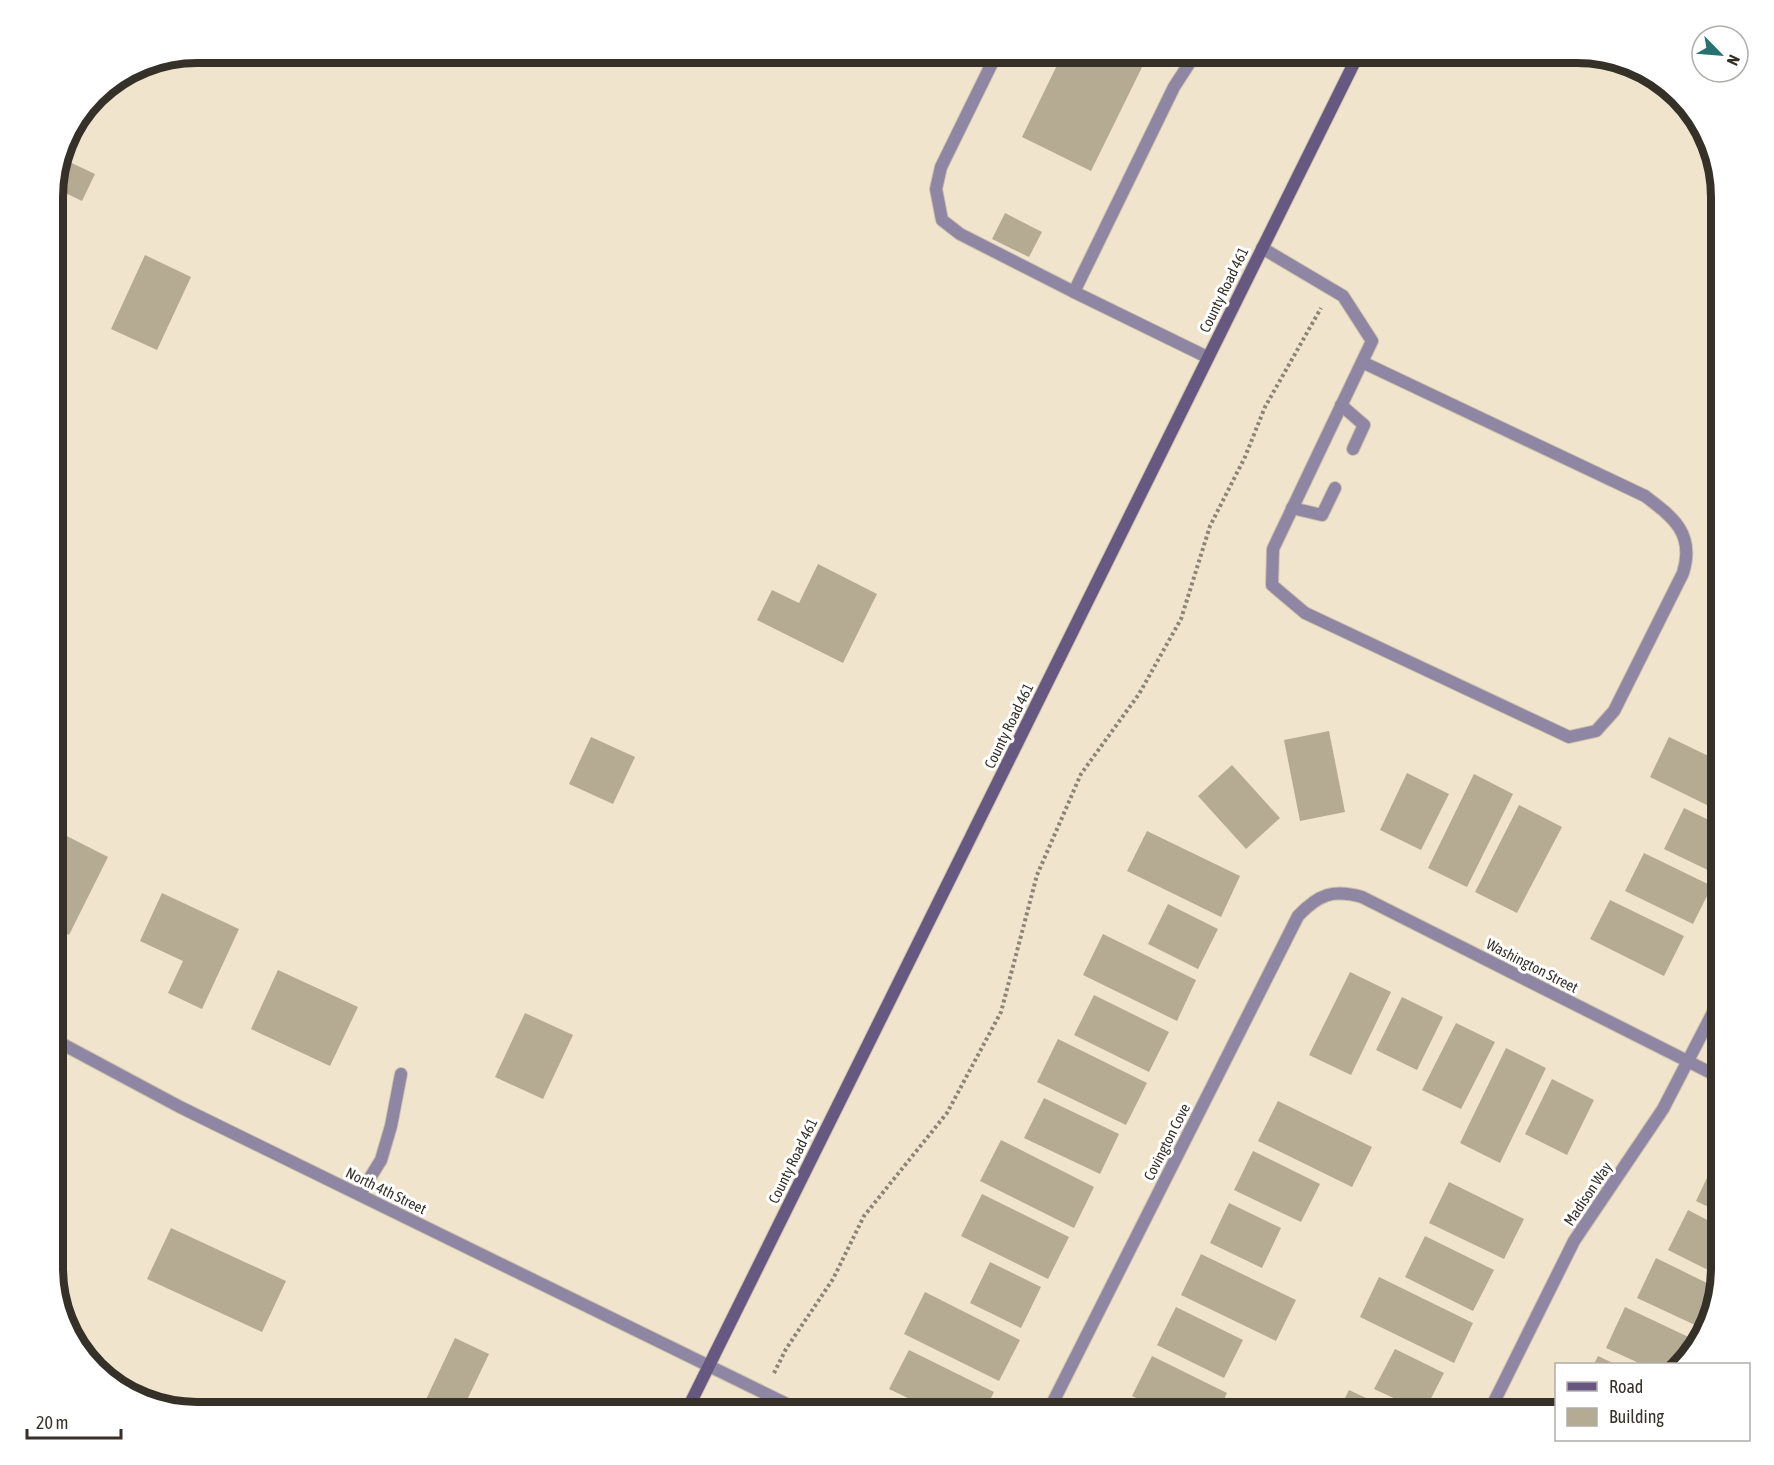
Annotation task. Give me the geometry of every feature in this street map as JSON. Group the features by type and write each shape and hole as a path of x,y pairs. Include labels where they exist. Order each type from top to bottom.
{"main road":[{"name":"County Road 461","path":"691,1402 1354,63"}],"street":[{"path":"992,63 941,167 936,189 942,220 960,234 1207,357"},
{"path":"1074,292 1174,87 1189,63"},
{"path":"1262,248 1343,296 1372,341 1341,405 1273,549 1272,585 1305,613 1569,737 1596,731 1614,711 1683,573 1688,555 1684,533 1667,513 1645,496 1362,362"},
{"path":"1341,405 1365,425 1353,449"},
{"path":"1292,508 1322,515 1335,488"},
{"name":"Washington Street","path":"1326,895 1344,892 1362,897 1711,1073"},
{"name":"Covington Cove","path":"1054,1402 1298,916 1310,903 1326,895"},
{"name":"Madison Way","path":"1495,1402 1574,1241 1646,1137 1711,1018"},
{"name":"North 4th Street","path":"63,1044 180,1107 782,1402"},
{"path":"360,1194 381,1160 392,1126 401,1074"}],"path":[{"path":"764,1393 786,1349 833,1279 864,1216 947,1113 1001,1012 1037,875 1081,774 1139,694 1181,619 1210,526 1245,457 1265,407 1331,289"}],"building":[{"path":"1058,63 1144,63 1091,171 1022,137"},
{"path":"68,161 95,174 82,201 63,192"},
{"path":"1005,213 1042,232 1029,257 992,239"},
{"path":"145,255 191,277 157,350 111,329"},
{"path":"818,564 877,594 843,663 757,620 772,590 799,603"},
{"path":"1329,731 1345,812 1300,821 1284,740"},
{"path":"591,737 635,757 613,804 569,784"},
{"path":"1669,737 1711,757 1711,807 1650,777"},
{"path":"1232,765 1280,818 1246,849 1198,796"},
{"path":"1407,773 1449,794 1421,850 1380,830"},
{"path":"1474,774 1513,794 1467,887 1428,868"},
{"path":"1519,805 1562,827 1517,913 1475,892"},
{"path":"1684,808 1711,821 1711,872 1664,849"},
{"path":"1147,831 1240,876 1221,917 1127,871"},
{"path":"63,834 108,857 69,935 63,932"},
{"path":"1644,853 1711,886 1693,924 1625,891"},
{"path":"162,893 239,929 202,1009 168,993 183,961 140,941"},
{"path":"1610,900 1684,936 1664,976 1590,939"},
{"path":"1168,904 1218,929 1198,969 1148,944"},
{"path":"1103,934 1196,980 1177,1021 1083,975"},
{"path":"278,970 358,1007 330,1066 251,1029"},
{"path":"1350,972 1391,992 1351,1075 1309,1055"},
{"path":"1094,995 1169,1032 1149,1072 1074,1035"},
{"path":"1402,997 1443,1017 1417,1070 1376,1050"},
{"path":"525,1013 573,1035 543,1099 495,1077"},
{"path":"1456,1023 1495,1042 1461,1109 1422,1090"},
{"path":"1058,1039 1147,1083 1126,1125 1037,1082"},
{"path":"1506,1048 1546,1068 1500,1163 1460,1143"},
{"path":"1552,1079 1594,1100 1567,1155 1525,1134"},
{"path":"1044,1098 1119,1134 1100,1174 1024,1138"},
{"path":"1278,1101 1372,1147 1352,1187 1258,1141"},
{"path":"1001,1140 1094,1187 1074,1228 980,1181"},
{"path":"1253,1151 1320,1184 1301,1222 1234,1190"},
{"path":"1711,1169 1711,1208 1696,1201"},
{"path":"1449,1182 1524,1219 1504,1259 1429,1223"},
{"path":"982,1194 1069,1237 1048,1279 961,1236"},
{"path":"1229,1203 1281,1228 1262,1268 1210,1243"},
{"path":"1688,1210 1711,1222 1711,1271 1668,1250"},
{"path":"171,1228 286,1281 262,1332 147,1279"},
{"path":"1425,1236 1494,1270 1473,1311 1405,1277"},
{"path":"1201,1254 1296,1300 1276,1341 1181,1295"},
{"path":"1656,1258 1710,1285 1707,1300 1695,1325 1637,1298"},
{"path":"990,1262 1041,1287 1021,1328 970,1303"},
{"path":"1379,1277 1473,1323 1454,1363 1360,1317"},
{"path":"925,1292 1020,1340 999,1381 904,1334"},
{"path":"1176,1307 1243,1340 1224,1378 1157,1345"},
{"path":"1625,1307 1691,1338 1672,1363 1639,1363 1606,1348"},
{"path":"455,1338 489,1354 466,1402 425,1402"},
{"path":"1395,1349 1444,1373 1429,1402 1402,1402 1374,1389"},
{"path":"909,1350 994,1392 989,1402 916,1402 889,1389"},
{"path":"1152,1356 1227,1393 1223,1402 1144,1402 1132,1396"},
{"path":"1598,1356 1613,1363 1594,1363"},
{"path":"1349,1390 1375,1402 1343,1402"}]}
